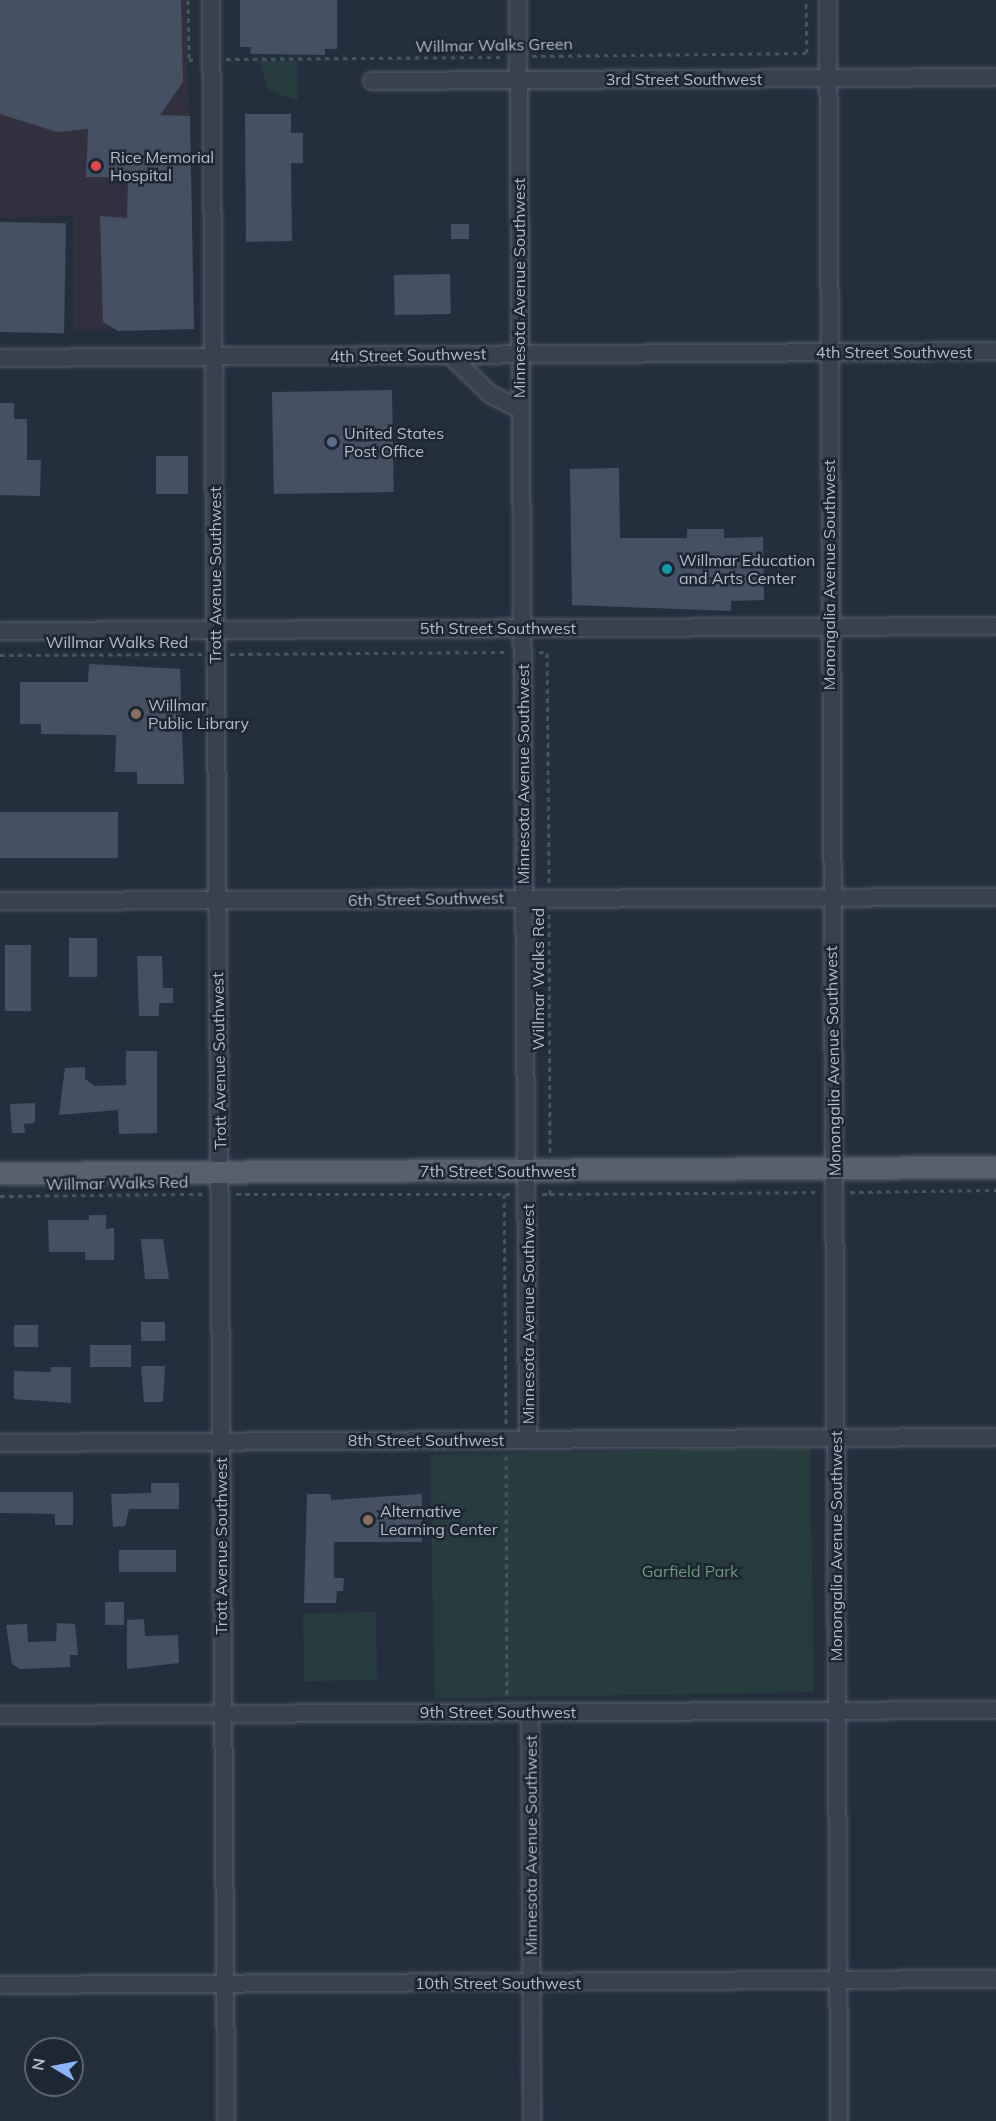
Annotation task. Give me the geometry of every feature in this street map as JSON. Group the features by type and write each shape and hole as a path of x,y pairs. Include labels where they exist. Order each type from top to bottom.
{"main road":[{"name":"7th Street Southwest","path":"0,1173 996,1167"}],"street":[{"name":"Trott Avenue Southwest","path":"211,0 220,1171 221,1713 226,2121"},
{"name":"Minnesota Avenue Southwest","path":"518,0 528,1440"},
{"name":"Monongalia Avenue Southwest","path":"828,0 829,627 839,2121"},
{"name":"3rd Street Southwest","path":"372,81 996,77"},
{"name":"4th Street Southwest","path":"0,358 996,351"},
{"path":"450,355 490,394 520,409"},
{"name":"5th Street Southwest","path":"0,631 996,626"},
{"name":"6th Street Southwest","path":"0,901 996,897"},
{"name":"8th Street Southwest","path":"0,1443 996,1437"},
{"name":"9th Street Southwest","path":"0,1715 996,1710"},
{"name":"Minnesota Avenue Southwest","path":"530,1713 532,2121"},
{"name":"10th Street Southwest","path":"0,1985 996,1979"}],"path":[{"name":"Willmar Walks Green","path":"188,0 189,60 807,53 806,0"},
{"name":"Willmar Walks Red","path":"0,655 547,652 550,1171 550,1194 0,1196"}],"shaded area":[{"name":"Rice Memorial Hospital","path":"0,0 186,0 194,329 73,330 73,216 0,218"}],"green space":[{"path":"259,61 297,61 298,101 269,90"},
{"name":"Garfield Park","path":"810,1448 814,1692 434,1699 430,1455"},
{"path":"376,1612 377,1680 304,1681 303,1613"}],"building":[{"name":"Rice Memorial Hospital","path":"0,0 181,0 183,82 160,115 190,116 194,329 118,331 103,322 100,216 127,218 128,177 86,177 88,129 57,132 0,114"},
{"path":"240,0 337,0 337,49 325,49 325,55 250,54 251,47 240,47"},
{"path":"245,114 291,114 291,133 303,133 303,163 291,163 292,241 246,242"},
{"path":"0,222 66,223 64,333 0,332"},
{"path":"451,224 469,224 469,239 451,239"},
{"path":"450,274 451,314 395,315 394,275"},
{"name":"United States Post Office","path":"392,390 394,492 274,494 272,392"},
{"path":"0,403 14,403 14,419 27,419 27,460 41,460 40,496 0,495"},
{"path":"156,456 188,456 188,494 156,494"},
{"name":"Willmar Education and Arts Center","path":"619,468 620,538 687,538 687,529 724,529 724,538 763,537 764,600 731,601 731,611 572,605 570,469"},
{"path":"89,664 180,669 184,784 137,784 137,772 115,772 116,735 41,734 41,724 20,724 20,682 88,682"},
{"path":"0,812 118,812 118,858 0,858"},
{"path":"69,938 97,938 97,977 69,977"},
{"path":"5,945 31,945 31,1011 5,1011"},
{"path":"137,956 162,956 163,988 173,988 173,1003 159,1003 159,1016 139,1016"},
{"path":"126,1051 157,1051 157,1133 119,1134 118,1110 59,1115 65,1068 85,1067 85,1079 95,1086 126,1085"},
{"path":"35,1103 35,1123 24,1124 25,1133 12,1133 10,1104"},
{"path":"89,1215 106,1215 106,1229 114,1228 114,1260 85,1260 85,1252 49,1252 48,1220 89,1220"},
{"path":"141,1239 163,1239 169,1279 145,1279"},
{"path":"141,1322 165,1322 165,1341 141,1341"},
{"path":"14,1325 38,1325 38,1347 14,1347"},
{"path":"90,1345 131,1345 131,1367 90,1367"},
{"path":"141,1366 165,1366 163,1402 144,1402"},
{"path":"51,1367 71,1367 71,1403 14,1399 14,1371 50,1372"},
{"path":"151,1483 179,1483 179,1509 129,1509 125,1526 113,1527 111,1494 151,1493"},
{"path":"0,1492 73,1492 73,1525 55,1525 55,1514 0,1513"},
{"path":"307,1494 331,1494 331,1500 422,1494 422,1542 334,1542 334,1578 344,1578 343,1591 337,1591 336,1603 304,1603"},
{"path":"119,1550 176,1550 176,1572 119,1572"},
{"path":"105,1602 124,1602 124,1625 105,1625"},
{"path":"144,1619 145,1636 178,1635 179,1663 127,1669 127,1620"},
{"path":"57,1623 75,1624 78,1655 70,1655 70,1667 20,1669 12,1664 6,1625 27,1624 28,1642 56,1641"}],"place":[{"name":"Rice Memorial Hospital","path":"96,166"},
{"name":"United States Post Office","path":"332,442"},
{"name":"Willmar Education and Arts Center","path":"667,569"},
{"name":"Willmar Public Library","path":"136,714"},
{"name":"Alternative Learning Center","path":"368,1520"}]}
